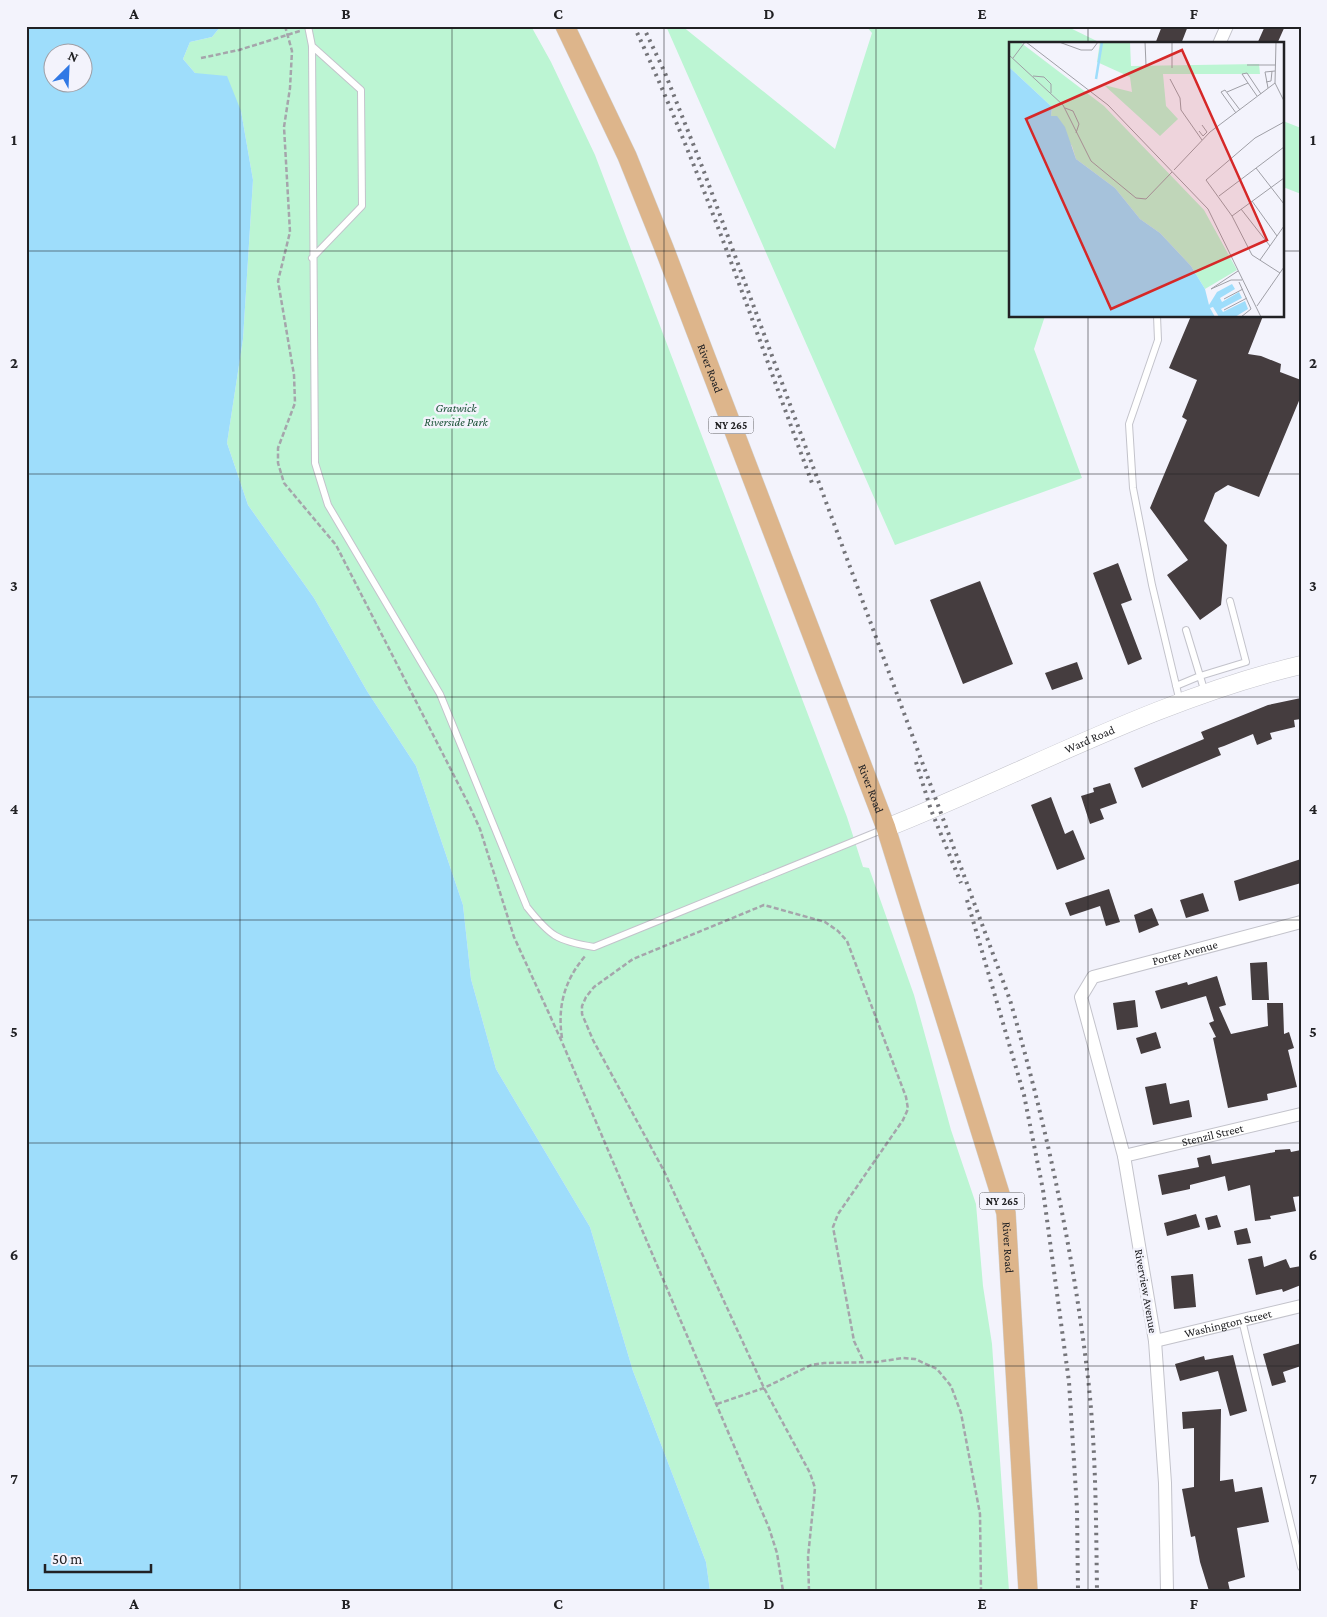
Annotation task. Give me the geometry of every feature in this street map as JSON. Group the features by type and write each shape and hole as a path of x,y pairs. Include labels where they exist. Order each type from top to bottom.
{"main road":[{"name":"River Road","path":"565,26 627,156 664,248 886,828 1006,1213 1028,1591"},
{"name":"Ward Road","path":"886,828 1180,704 1206,695 1249,670 1301,665"}],"street":[{"path":"1220,42 1227,26"},
{"name":"Porter Avenue","path":"1081,997 1093,977 1301,922"},
{"name":"Riverview Avenue","path":"1081,997 1124,1156 1155,1341 1165,1483 1167,1591"},
{"name":"Stenzil Street","path":"1124,1156 1301,1114"},
{"name":"Washington Street","path":"1155,1341 1301,1306"}],"lane":[{"path":"308,27 312,46 312,258 315,463 328,505 440,694 526,907 546,930 567,942 594,947 886,828"},
{"path":"312,46 361,90 362,206 312,258"},
{"path":"1157,318 1158,340 1129,424 1133,488 1152,585 1180,704"},
{"path":"1176,686 1200,676 1249,670 1230,600"},
{"path":"1186,630 1206,695"},
{"path":"1242,1320 1301,1567"}],"path":[{"path":"201,58 289,36 308,27"},
{"path":"809,1591 808,1557 815,1488 810,1473 764,1388 664,1171 593,1040 582,1014 586,997 594,987 633,959 764,905 825,922 838,931 847,941 906,1097 908,1108 903,1120 838,1214 832,1227 854,1341 863,1360"},
{"path":"562,1042 559,1021 565,988 577,966 594,947"},
{"path":"717,1404 764,1388 811,1365 863,1360 877,1362 903,1358 916,1359 937,1369 951,1386 961,1413 980,1514 981,1591"}],"green space":[{"name":"Gratwick Riverside Park","path":"221,26 531,26 551,62 595,155 847,817 863,867 869,868 914,995 951,1130 976,1204 983,1286 992,1344 1009,1591 710,1591 706,1562 633,1371 590,1227 496,1069 471,979 463,905 416,766 367,691 314,598 248,505 227,443 243,339 253,180 241,111 195,73 183,59 190,42 212,37"},
{"path":"666,26 682,26 835,149 872,33 866,26 1066,26 1099,42 1009,42 1009,318 1044,318 1034,349 1082,478 895,545"},
{"path":"1284,121 1301,128 1301,194 1284,187"}],"water":[{"path":"26,26 221,26 212,37 190,42 183,59 195,73 227,76 241,111 253,180 243,339 227,443 248,505 314,598 367,691 416,766 463,905 471,979 496,1069 590,1227 633,1371 706,1562 710,1591 26,1591"}],"building":[{"path":"1162,26 1188,26 1182,42 1156,42"},
{"path":"1265,26 1285,26 1278,42 1258,42"},
{"path":"1190,318 1262,318 1248,354 1261,356 1281,364 1280,372 1301,380 1301,396 1259,497 1228,485 1215,493 1204,521 1227,545 1221,605 1200,620 1167,575 1188,560 1150,508 1187,420 1182,417 1197,380 1169,368"},
{"path":"1118,563 1132,600 1121,604 1142,659 1128,665 1093,573"},
{"path":"980,581 1013,664 963,684 930,600"},
{"path":"1077,662 1083,679 1052,690 1045,673"},
{"path":"1301,698 1301,719 1294,720 1295,727 1270,733 1272,739 1257,745 1253,734 1218,748 1221,755 1142,788 1134,768 1204,739 1201,732 1268,705"},
{"path":"1110,783 1117,803 1100,809 1104,819 1090,824 1081,796 1094,792 1093,788"},
{"path":"1051,797 1065,834 1073,830 1085,859 1057,870 1031,805"},
{"path":"1301,859 1301,883 1239,901 1234,881"},
{"path":"1109,889 1120,922 1106,926 1100,906 1070,916 1065,903"},
{"path":"1203,893 1209,911 1186,918 1180,900"},
{"path":"1152,908 1159,925 1139,933 1134,915"},
{"path":"1267,962 1269,1000 1252,1000 1250,963"},
{"path":"1217,976 1226,1005 1219,1007 1231,1034 1268,1026 1267,1003 1283,1003 1284,1034 1289,1032 1294,1048 1288,1050 1297,1087 1267,1094 1268,1100 1228,1108 1213,1038 1216,1037 1209,1023 1214,1021 1206,996 1161,1009 1155,991 1187,982 1188,985"},
{"path":"1135,1000 1138,1027 1117,1030 1113,1003"},
{"path":"1156,1032 1161,1048 1141,1054 1136,1038"},
{"path":"1166,1083 1170,1104 1189,1100 1192,1117 1153,1125 1145,1087"},
{"path":"1290,1149 1291,1152 1301,1150 1301,1196 1293,1197 1296,1211 1270,1216 1271,1219 1255,1221 1250,1185 1228,1191 1225,1176 1190,1185 1190,1189 1162,1195 1158,1175 1199,1167 1197,1158 1210,1155 1212,1164 1275,1152 1275,1150"},
{"path":"1196,1214 1200,1227 1167,1236 1164,1223"},
{"path":"1217,1215 1221,1227 1208,1230 1205,1218"},
{"path":"1247,1228 1251,1243 1237,1245 1234,1231"},
{"path":"1262,1256 1264,1267 1286,1259 1290,1268 1301,1266 1301,1285 1283,1292 1282,1289 1256,1295 1248,1259"},
{"path":"1193,1274 1196,1307 1174,1309 1171,1276"},
{"path":"1301,1343 1301,1366 1283,1372 1286,1382 1272,1386 1263,1354"},
{"path":"1233,1355 1247,1411 1230,1416 1218,1371 1180,1381 1175,1364 1204,1356 1205,1360"},
{"path":"1221,1409 1220,1481 1233,1479 1235,1492 1262,1487 1269,1522 1237,1528 1245,1577 1228,1582 1230,1591 1209,1591 1200,1562 1195,1536 1191,1537 1182,1489 1194,1487 1194,1428 1183,1429 1182,1412"}],"railway":[{"path":"634,26 706,195 812,483"},
{"path":"643,26 665,73 703,169 1010,1000 1047,1140 1075,1282 1093,1431 1097,1591"},
{"path":"916,762 931,810 961,883"},
{"path":"967,900 1024,1095 1043,1190 1069,1382 1077,1509 1078,1591"}]}
